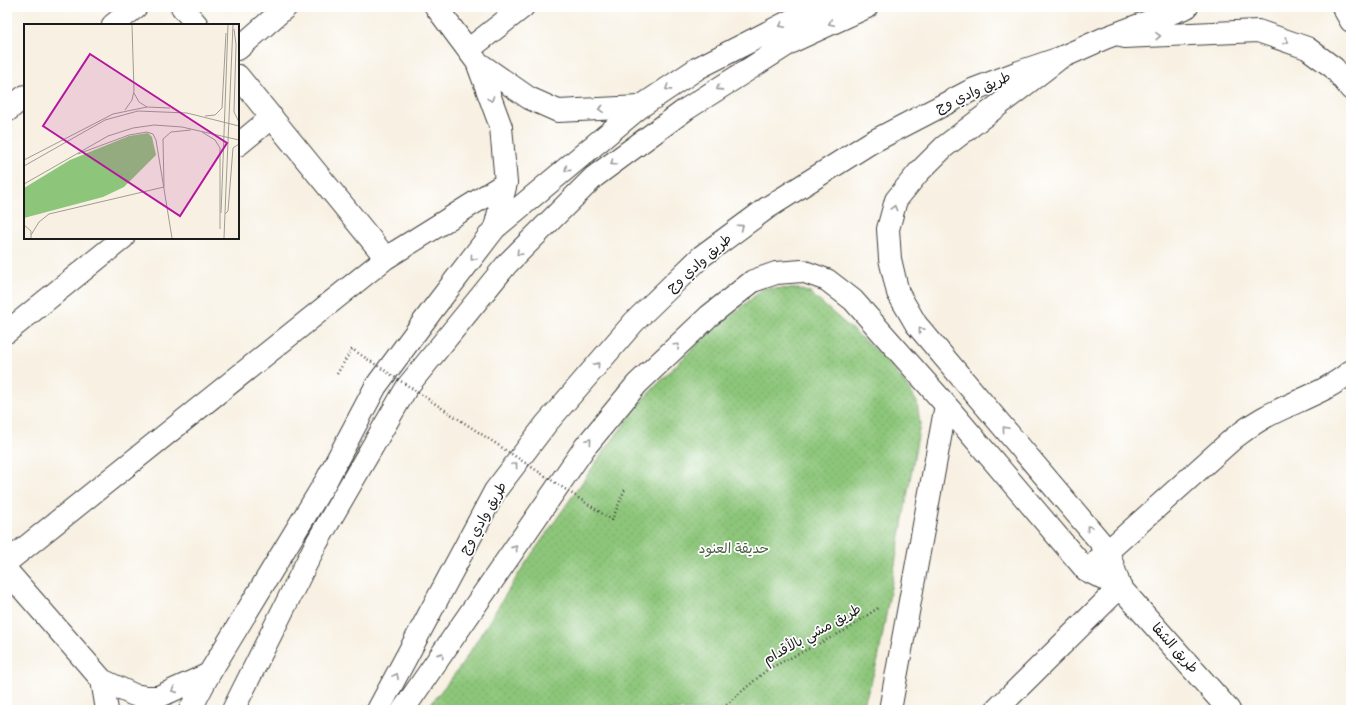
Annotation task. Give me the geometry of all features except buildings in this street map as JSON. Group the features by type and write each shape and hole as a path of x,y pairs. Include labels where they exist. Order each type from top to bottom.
{"main road":[{"path":"114,24 136,7"},
{"path":"182,7 196,24"},
{"path":"239,48 286,7"},
{"path":"436,7 473,56 501,127 506,183 495,228"},
{"path":"473,56 523,7"},
{"path":"190,710 209,674 326,480 376,386 495,228 640,106 698,68 794,19 831,7"},
{"path":"233,710 316,544 407,387 507,264 594,177 685,110 794,40 866,7"},
{"name":"طريق وادي وج","path":"378,710 495,491 546,424 634,322 702,256 767,208 870,143 972,90 1060,58 1105,38 1187,7"},
{"path":"1343,7 1351,22"},
{"path":"1105,38 1258,31 1307,48 1334,68 1351,89"},
{"path":"473,56 529,98 558,111 640,106"},
{"path":"1060,58 944,147 918,172 896,200 888,229 890,259 898,293 916,324 1108,551 1120,587"},
{"path":"239,77 386,258"},
{"path":"7,110 24,97"},
{"path":"239,144 272,117"},
{"path":"7,562 386,258 506,183"},
{"path":"7,332 122,239"},
{"path":"403,710 585,446 637,384 709,316 753,281 776,273 802,271 827,280 853,300 946,405 1086,570 1120,587"},
{"path":"1086,570 1249,426 1324,389 1346,376 1351,371"},
{"path":"890,710 946,405"},
{"path":"7,571 102,680 134,695 158,697 209,674"},
{"path":"996,710 1120,587"},
{"name":"طريق الشفا","path":"1120,587 1229,710"},
{"path":"102,680 107,710"}],"path":[{"path":"337,374 352,349 612,520 625,489"},
{"name":"طريق مشي بالأقدام","path":"720,710 768,669 846,630 878,608"}],"green space":[{"name":"حديقة العنود","path":"764,288 799,289 810,293 887,360 917,402 920,424 878,660 862,710 426,710 461,666 523,567 602,454 643,399 694,347"}]}
